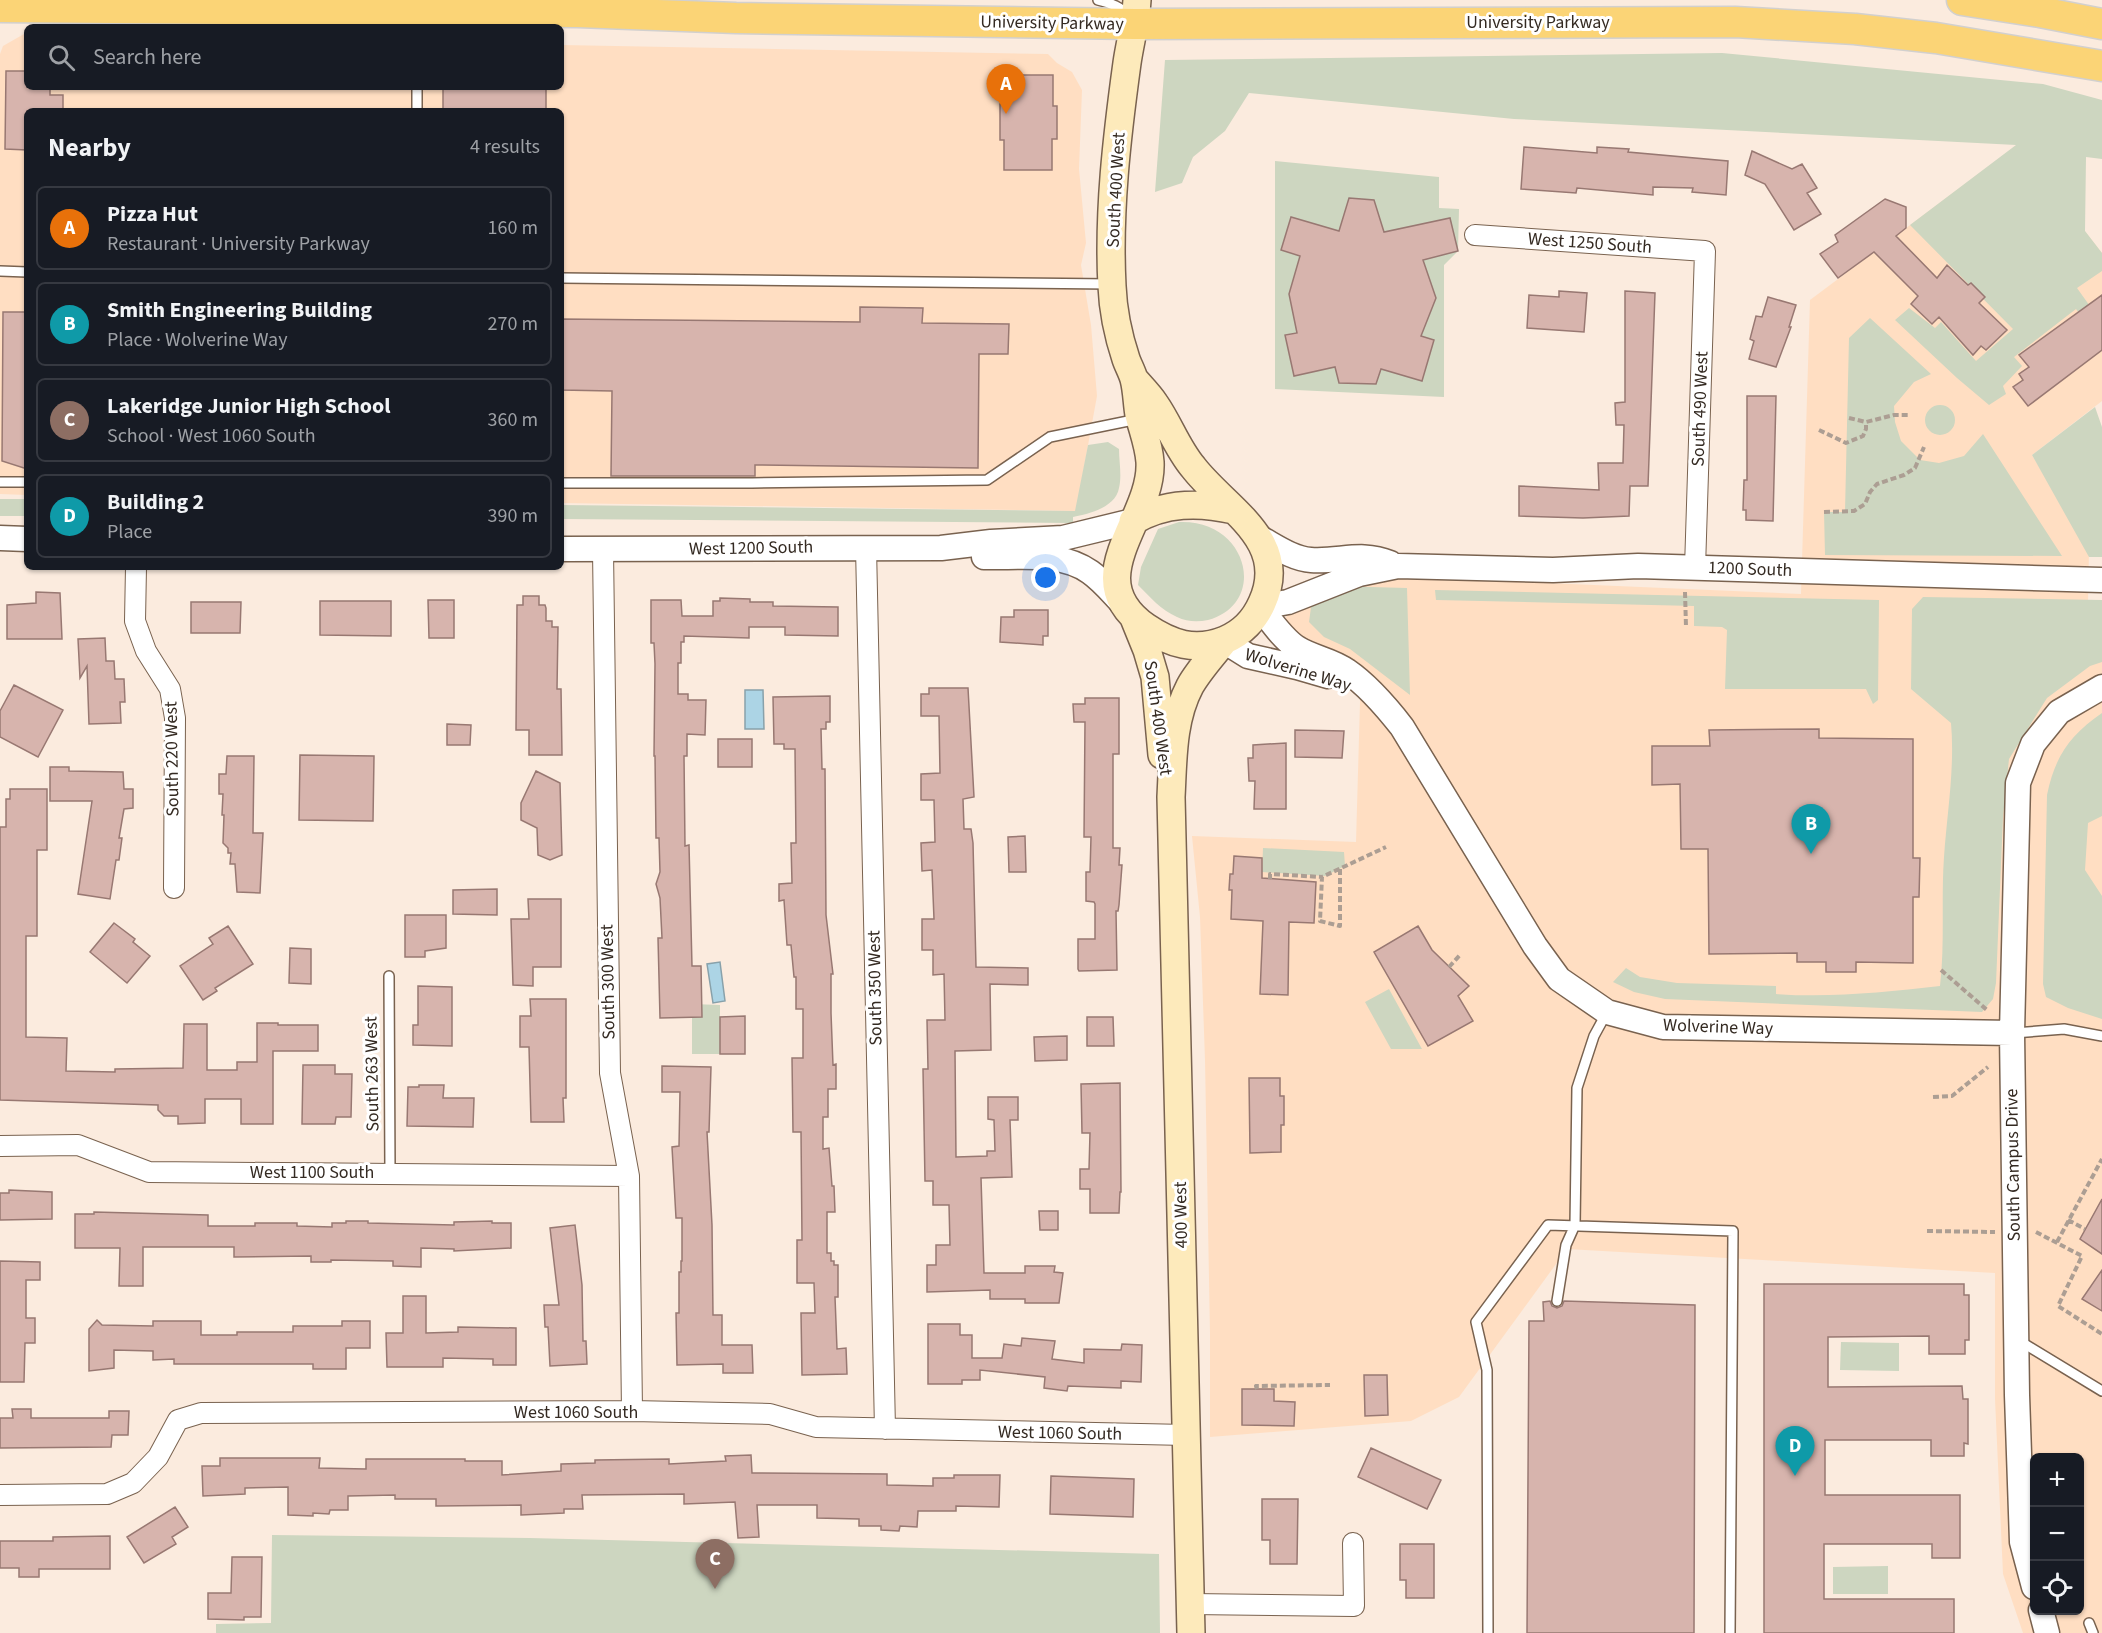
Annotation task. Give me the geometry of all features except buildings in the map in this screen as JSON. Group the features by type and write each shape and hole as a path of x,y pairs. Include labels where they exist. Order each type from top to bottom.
{"main road":[{"path":"1962,0 2040,6 2102,24"},
{"name":"University Parkway","path":"0,7 416,15 578,12 736,18 1132,8 1734,22 1856,29 1936,38 2102,66"},
{"name":"South 400 West","path":"1132,8 1114,171 1112,284 1121,342 1134,379 1150,465 1149,480 1133,521"},
{"name":"South 400 West","path":"1134,379 1154,403 1191,465 1234,510"},
{"path":"1198,504 1234,510 1244,518 1260,538 1264,548 1269,571 1265,595 1260,607 1248,624 1224,641 1201,646 1177,644 1165,640 1128,610 1117,583 1116,564 1133,521 1149,512 1171,506 1198,504"},
{"name":"South 400 West","path":"1128,610 1148,650 1155,677 1160,741 1171,797"},
{"name":"South 400 West","path":"1171,797 1174,741 1180,709 1194,680 1224,641"},
{"name":"400 West","path":"1171,797 1191,1633"}],"street":[{"name":"West 1250 South","path":"1475,235 1705,251"},
{"name":"South 490 West","path":"1695,568 1705,251"},
{"name":"West 1200 South","path":"564,549 941,548 991,542 1063,538 1133,521"},
{"path":"0,538 24,539"},
{"name":"1200 South","path":"1260,538 1305,560 1368,556 1398,566"},
{"name":"South 350 West","path":"866,547 885,1429"},
{"name":"West 1200 South","path":"941,548 980,556 1053,559 1072,563 1092,573 1128,610"},
{"name":"South 300 West","path":"603,550 610,1073 629,1176 632,1411"},
{"name":"1200 South","path":"1260,607 1298,598 1359,574 1398,566 1553,570 1618,566 2102,580"},
{"name":"South 220 West","path":"136,570 135,621 146,651 170,689 175,718 174,888"},
{"name":"Wolverine Way","path":"1260,607 1290,643 1339,665 1363,683 1390,712 1402,727 1535,946 1559,979 1607,1011 1663,1027 2012,1033"},
{"name":"Wolverine Way","path":"1224,641 1248,656 1316,672 1374,696"},
{"name":"South Campus Drive","path":"2030,1572 2022,1542 2016,1338 2012,1033 2018,783 2033,744 2059,712 2102,687"},
{"name":"West 1100 South","path":"0,1146 78,1145 149,1172 629,1176"},
{"name":"West 1060 South","path":"0,1495 107,1494 133,1483 158,1457 178,1420 201,1413 632,1411 770,1414 816,1427 1186,1435"},
{"path":"1191,1604 1354,1606 1353,1543"},
{"path":"2042,1615 2048,1633"}],"lane":[{"path":"1098,0 1111,3 1124,11 1132,8"},
{"path":"417,90 417,108"},
{"path":"0,271 24,272"},
{"path":"564,278 1112,284"},
{"path":"564,483 987,480 1050,437 1140,418"},
{"path":"0,482 24,482"},
{"name":"South 263 West","path":"389,976 390,1173"},
{"path":"1557,1301 1566,1245 1575,1225 1577,1088 1594,1036 1607,1011"},
{"path":"2012,1033 2064,1029 2102,1036"},
{"path":"1488,1633 1487,1370 1476,1322 1548,1225 1733,1231 1730,1633"},
{"path":"2016,1338 2102,1391"}],"path":[{"path":"1850,418 1866,422 1894,415 1908,415"},
{"path":"1820,430 1846,443 1863,436 1866,422"},
{"path":"1824,512 1854,511 1864,504 1877,484 1904,475 1915,468 1924,447"},
{"path":"1685,592 1686,627"},
{"path":"1270,879 1270,874 1322,877 1386,847"},
{"path":"1322,877 1320,921 1340,926 1340,869"},
{"path":"1316,884 1321,884"},
{"path":"1315,904 1321,904"},
{"path":"1449,967 1460,955"},
{"path":"1941,970 1990,1013"},
{"path":"1933,1097 1952,1096 1988,1067"},
{"path":"2057,1242 2102,1159"},
{"path":"2068,1221 2085,1229"},
{"path":"1927,1231 1996,1232"},
{"path":"2036,1232 2082,1256 2058,1306 2102,1335"},
{"path":"1257,1389 1256,1386 1330,1385"}],"shaded area":[{"path":"24,34 24,90 564,90 564,45 1048,54 1072,72 1082,90 1079,169 1086,243 1081,265 1091,325 1097,396 1076,511 564,503 564,108 24,108 24,495 0,494 0,54 3,46"},
{"path":"2017,145 2102,253 2102,401 2032,455 2089,550 2088,601 2102,602 2102,1633 2023,1633 2003,1574 1995,1399 1995,1273 1567,1249 1459,1397 1411,1421 1210,1437 1205,1060 1200,917 1192,836 1356,842 1361,668 1312,647 1284,622 1287,615 1358,581 1407,577 1801,594 1810,300"}],"green space":[{"path":"1722,53 2043,84 2102,100 2102,159 2086,157 2085,231 2102,253 2102,271 2077,288 2102,323 2102,343 2076,309 2014,357 2022,366 2003,386 2006,394 1989,405 1895,320 1909,308 1935,328 1941,322 1976,361 2013,329 1910,225 2016,145 1514,119 1249,93 1225,131 1193,157 1182,183 1155,192 1165,60"},
{"path":"1275,161 1439,177 1439,208 1459,209 1458,251 1444,265 1444,397 1275,389"},
{"path":"1870,318 1931,374 1914,382 1894,406 1895,422 1901,441 1920,460 1939,463 1964,456 1983,434 2062,556 1825,555 1824,512 1845,512 1849,338"},
{"path":"1940,405 1951,409 1955,420 1951,431 1940,435 1929,431 1925,420 1929,409"},
{"path":"2095,407 2102,427 2102,557 2089,557 2032,455"},
{"path":"1108,442 1119,449 1119,488 1117,495 1107,505 1087,514 1073,517 1073,523 564,519 564,505 1075,511 1088,445"},
{"path":"0,499 24,499 24,516 0,516"},
{"path":"1179,522 1203,525 1221,534 1235,547 1242,564 1244,581 1239,597 1227,611 1208,620 1185,620 1171,614 1151,599 1138,585 1141,567 1158,529"},
{"path":"1333,586 1407,588 1410,695 1350,649 1324,637 1309,622 1312,600"},
{"path":"1435,590 1879,600 1878,700 1873,704 1866,689 1725,689 1727,630 1722,627 1694,626 1694,606 1436,600"},
{"path":"1923,597 2102,600 2102,662 2090,666 2047,698 2009,759 2003,817 1996,983 1993,999 1982,1012 1665,999 1634,992 1613,982 1626,968 1640,977 1677,983 1776,986 1776,994 1838,995 1940,986 1943,873 1952,740 1951,723 1911,689 1912,609"},
{"path":"2102,713 2102,816 2088,823 2085,870 2102,896 2102,1019 2068,1008 2046,997 2043,984 2047,795 2050,781 2059,758 2073,738"},
{"path":"1263,848 1344,852 1345,866 1325,876 1262,872"},
{"path":"1389,989 1422,1049 1391,1049 1365,1002"},
{"path":"692,1004 720,1005 720,1054 692,1054"},
{"path":"1841,1342 1899,1343 1899,1371 1840,1370"},
{"path":"272,1535 530,1538 1159,1554 1160,1633 216,1633 216,1624 271,1623"},
{"path":"1888,1566 1888,1594 1833,1594 1833,1567"}],"water":[{"path":"745,690 763,690 764,729 745,729"},
{"path":"720,962 725,1001 713,1003 707,964"}],"place":[{"name":"Pizza Hut","path":"1006,114"},
{"name":"Smith Engineering Building","path":"1811,854"},
{"name":"Building 2","path":"1795,1476"},
{"name":"Lakeridge Junior High School","path":"715,1589"}]}
